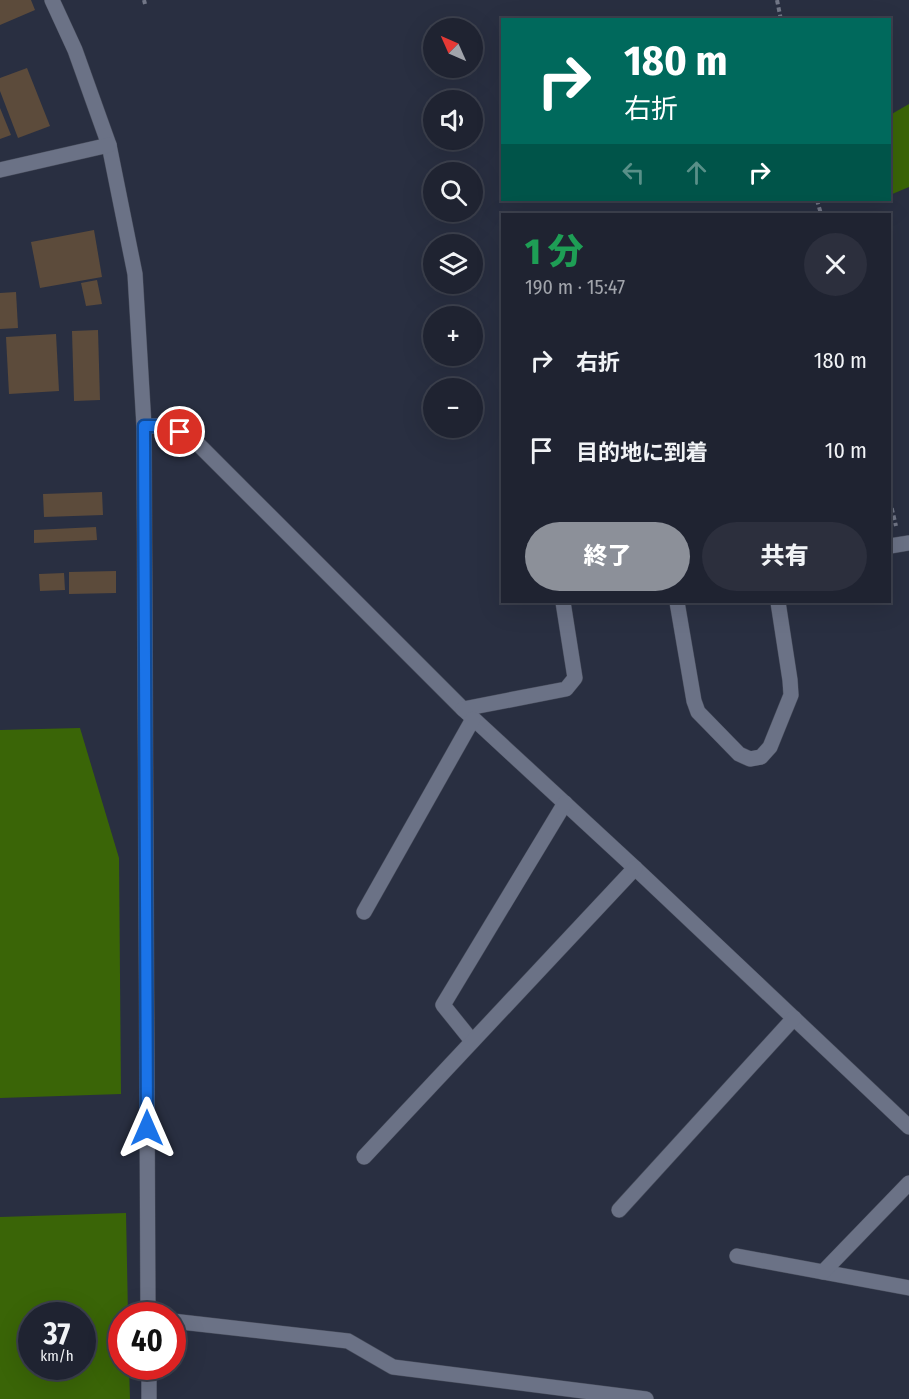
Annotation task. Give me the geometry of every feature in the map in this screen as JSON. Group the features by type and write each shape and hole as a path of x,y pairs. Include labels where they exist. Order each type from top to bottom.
{"street":[{"path":"52,0 75,50 109,145 135,274 144,426 148,1302"},
{"path":"0,170 109,145"},
{"path":"144,426 168,426 195,441 468,714 909,1127"},
{"path":"891,546 909,543"},
{"path":"364,912 468,714 566,689 571,685 575,678 563,603"},
{"path":"677,603 694,701 698,712 739,754 750,759 761,757 770,747 790,695 790,680 778,603"},
{"path":"472,1041 443,1005 565,804"},
{"path":"364,1157 635,868"},
{"path":"619,1210 794,1018"},
{"path":"823,1272 909,1183"},
{"path":"738,1256 909,1288"},
{"path":"186,1323 348,1341 393,1367 646,1399"},
{"path":"149,1380 149,1399"}],"path":[{"path":"777,0 781,18"}],"green space":[{"path":"909,104 909,187 891,195 891,114"},
{"path":"80,728 119,858 121,1094 0,1098 0,730"},
{"path":"126,1213 128,1302 108,1302 108,1380 129,1380 130,1399 0,1399 0,1217"}],"building":[{"path":"0,0 31,0 35,10 0,25"},
{"path":"27,68 50,126 18,138 0,91 0,78"},
{"path":"0,108 11,135 0,139"},
{"path":"94,230 102,277 40,288 31,242"},
{"path":"97,280 102,304 86,306 81,283"},
{"path":"16,292 18,328 0,329 0,293"},
{"path":"98,330 100,400 74,401 72,331"},
{"path":"56,334 59,391 9,394 6,337"},
{"path":"102,492 103,515 44,517 43,494"},
{"path":"96,527 97,540 34,543 34,530"},
{"path":"116,571 116,593 69,594 69,572"},
{"path":"64,573 65,590 40,591 39,574"}],"route":[{"path":"147,1128 144,426 168,426 180,432"}]}
